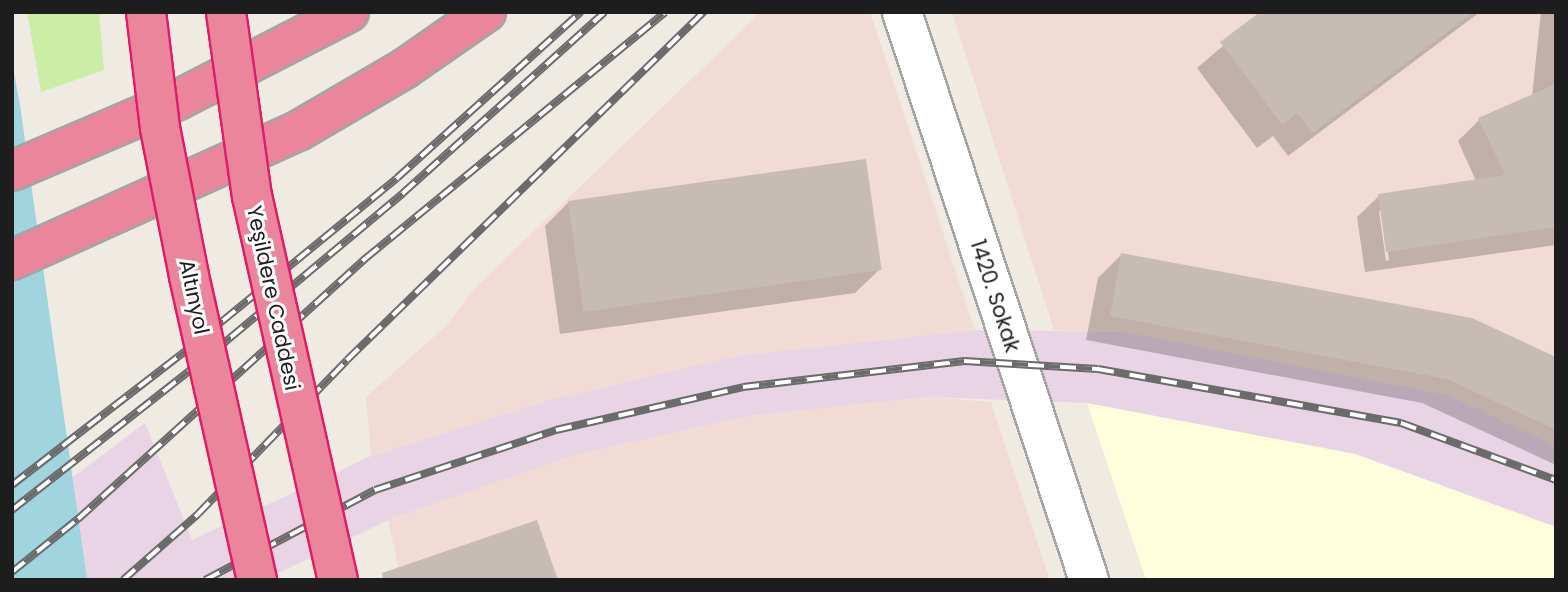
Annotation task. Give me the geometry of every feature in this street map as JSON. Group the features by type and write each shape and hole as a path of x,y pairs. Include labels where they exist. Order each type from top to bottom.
{"highway":[{"name":"Altınyol","path":"146,12 160,128 183,249 257,580"},
{"name":"Yeşildere Caddesi","path":"226,12 251,196 338,580"},
{"path":"27,165 178,100 349,12"},
{"path":"12,260 298,131 404,69 486,12"}],"street":[{"name":"1420. Sokak","path":"902,12 1089,580"}],"shaded area":[{"path":"761,12 870,12 975,330 740,355 549,400 371,456 366,397 446,326 473,290"},
{"path":"952,12 1556,12 1556,446 1448,395 1126,332 1054,330"},
{"path":"975,330 1126,332 1448,395 1556,446 1556,527 1355,454 1087,403 929,397 749,416 576,455 388,520 264,580 12,580 12,523 145,423 192,540 371,456 549,400 740,355"},
{"path":"929,397 991,402 1050,580 401,580 388,520 576,455 749,416"},
{"path":"1087,403 1355,454 1556,527 1556,580 1146,580"}],"green space":[{"path":"27,12 99,12 104,70 41,92"}],"water":[{"path":"12,62 20,105 87,580 12,580"}],"building":[{"path":"1260,12 1474,12 1313,133 1297,113 1282,125 1220,42"},
{"path":"1556,84 1556,227 1386,252 1378,194 1505,175 1478,118"},
{"path":"866,159 882,270 584,312 568,201"},
{"path":"1121,253 1472,318 1556,357 1556,430 1447,379 1110,316"},
{"path":"537,520 558,580 383,580 382,573"}],"railway":[{"path":"12,485 198,341 397,178 581,12"},
{"path":"12,510 206,358 403,193 605,12"},
{"path":"12,572 78,519 366,258 665,12"},
{"path":"123,580 198,514 347,360 704,12"},
{"path":"205,580 375,490 556,430 743,387 964,361 1098,369 1401,423 1556,480"}]}
